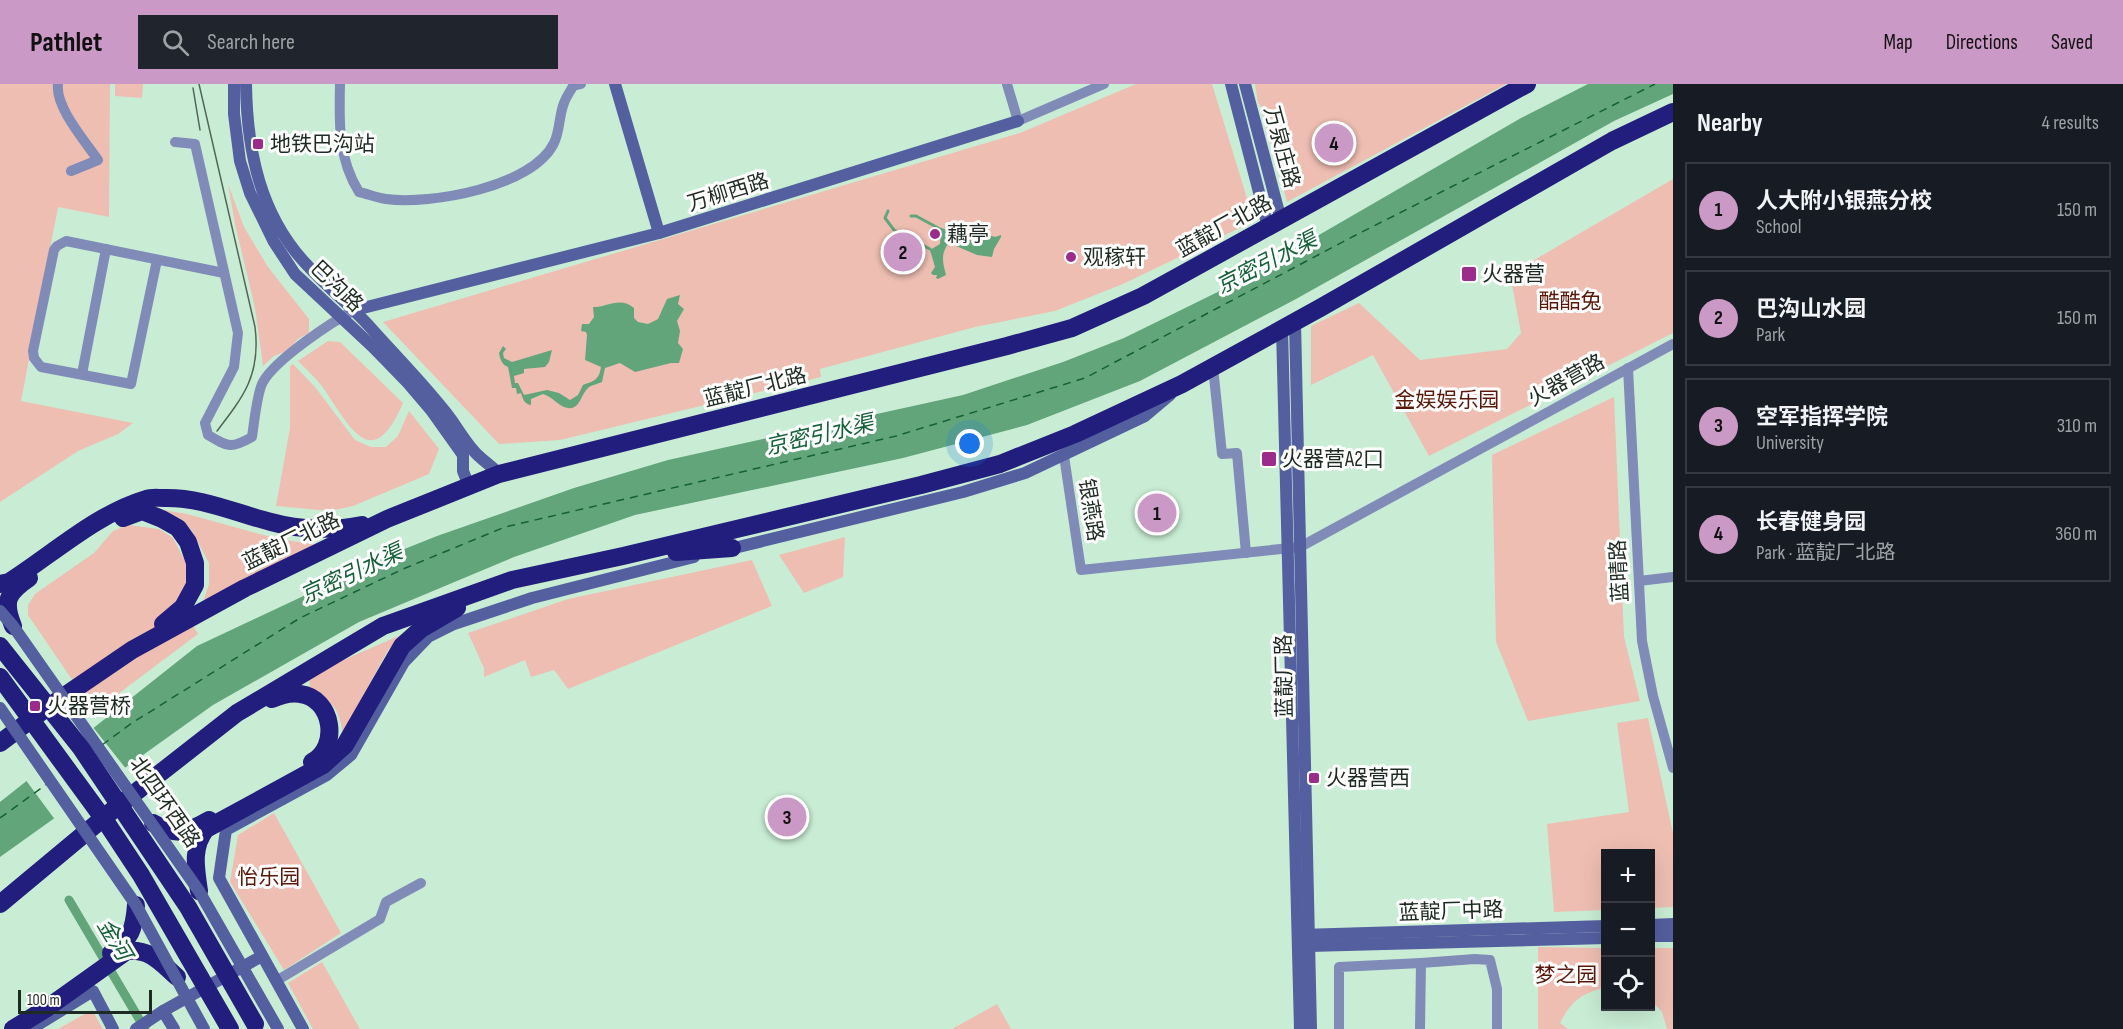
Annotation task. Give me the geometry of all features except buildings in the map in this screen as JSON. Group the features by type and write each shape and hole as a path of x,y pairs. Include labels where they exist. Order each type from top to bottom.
{"highway":[{"name":"蓝靛厂北路","path":"0,743 132,650 274,573 387,519 499,474 1008,346 1072,327 1143,296 1527,84"},
{"path":"0,904 113,810 237,713 383,626 512,580 623,556 1000,464 1075,434 1182,384 1612,141 1673,112"},
{"path":"0,584 9,582 123,508 149,498 181,498 213,504 272,523 301,527 326,529 352,527 387,519"},
{"path":"13,626 7,610 8,600 17,587 92,534 117,519 142,511 178,528 188,542 195,563 195,585 183,607 132,650"},
{"path":"623,556 732,548"},
{"path":"153,823 167,831 191,830 326,758 345,745 402,646 421,629 449,612 512,580"},
{"name":"北四环西路","path":"0,646 81,748 188,907 256,1026"},
{"path":"0,677 108,825 141,875 230,1029"},
{"path":"199,891 195,856 199,838 206,829 323,765 326,758 330,726 326,712 309,697 300,694 283,694 237,713"},
{"path":"0,1018 24,1015 45,1006 128,940 135,922 136,905"},
{"path":"13,1029 127,951 139,950 151,955 177,978"}],"street":[{"path":"58,84 59,99 65,111 98,160 71,171"},
{"name":"巴沟路","path":"234,84 240,161 250,193 274,242 295,274 394,368 431,410 464,455 463,471 470,486"},
{"name":"巴沟路","path":"246,84 249,140 255,170 267,202 286,239 307,266 355,310 420,381 474,451 490,463 499,474"},
{"path":"340,84 340,135 344,159 350,177 359,192 386,199 428,200 461,195 510,179 534,165 555,143 563,103 573,86 580,84"},
{"path":"615,84 659,233"},
{"path":"1007,84 1017,121"},
{"name":"万柳西路","path":"355,310 659,233 1017,121 1104,84"},
{"name":"万泉庄路","path":"1231,84 1275,224"},
{"name":"万泉庄路","path":"1245,84 1275,224"},
{"path":"175,142 195,144 238,333 234,367 205,423 208,435 225,445 236,446 252,437 261,383 277,364 341,317 355,310"},
{"path":"157,260 131,384 41,367 34,358 33,351 54,250 57,246 66,242 224,273"},
{"path":"81,374 106,249"},
{"name":"蓝靛厂路","path":"1288,325 1300,548 1303,940 1300,1029"},
{"name":"蓝靛厂路","path":"1288,325 1286,549 1303,940 1311,1029"},
{"name":"火器营路","path":"1081,570 1300,548 1673,344"},
{"path":"1213,367 1222,454 1237,453 1246,553"},
{"name":"蓝晴路","path":"1628,368 1642,641 1653,696 1673,768"},
{"path":"303,1029 219,878 226,830 327,775 351,755 404,662 428,637 454,624 532,598 963,492 1025,473 1145,417 1182,384"},
{"name":"银燕路","path":"1064,456 1081,570"},
{"path":"1639,581 1673,578"},
{"name":"北四环西路","path":"0,611 13,626 199,891 278,1029"},
{"path":"0,708 136,905 204,1029"},
{"path":"276,981 380,919 386,902 421,883"},
{"path":"1655,925 1673,924"},
{"name":"蓝靛厂中路","path":"1475,936 1601,926"},
{"path":"1475,936 1475,959"},
{"name":"蓝靛厂中路","path":"1303,940 1475,936 1601,938"},
{"path":"1655,936 1673,936"},
{"path":"136,1029 163,1011 262,956"},
{"path":"1339,1029 1339,967 1475,959 1490,960 1497,989 1497,1029"},
{"path":"1420,1029 1421,963"},
{"path":"31,1029 93,991 114,1029"},
{"path":"163,1011 174,1029"}],"green space":[{"path":"0,84 110,84 109,217 58,207 21,401 133,423 118,434 78,451 0,502"},
{"path":"115,84 143,84 142,98 115,96"},
{"path":"1136,84 1212,84 1254,221 1123,284 1055,311 975,327 820,369 821,377 560,440 499,444 383,322 1020,133"},
{"path":"1255,84 1506,84 1287,202 1258,103"},
{"path":"1673,179 1673,333 1429,456 1373,355 1311,385 1311,326 1359,303 1420,360 1507,349 1521,333 1510,274"},
{"path":"228,184 244,227 268,267 309,319 309,333 298,339 287,351 274,356 263,366 255,308"},
{"path":"328,341 340,342 403,403 392,425 381,437 371,440 362,437 352,429 321,385 298,361"},
{"path":"293,364 315,387 355,440 371,447 386,447 398,436 409,411 439,449 429,474 353,506 330,511 276,506 290,428 290,366"},
{"path":"1614,397 1624,637 1640,701 1528,721 1496,642 1492,455"},
{"path":"163,510 187,514 278,539 314,544 202,605 209,584 209,563 192,531 181,519"},
{"path":"128,525 159,529 173,538 188,567 189,578 179,602 198,634 94,712 28,615 28,605 35,594 94,553 113,531"},
{"path":"845,537 843,577 804,593 779,555"},
{"path":"752,560 772,606 568,689 554,670 531,677 525,660 484,677 484,668 468,633 568,599"},
{"path":"401,635 388,650 343,733 334,707 325,699 310,692 309,675"},
{"path":"1648,718 1673,833 1673,907 1655,908 1655,849 1601,849 1601,910 1554,912 1547,824 1629,812 1617,723"},
{"name":"怡乐园","path":"274,813 341,933 284,970 230,882 238,835"},
{"name":"梦之园","path":"1538,947 1601,948 1601,988 1573,1003 1560,1023 1568,1029 1538,1029"},
{"name":"梦之园","path":"1655,948 1673,948 1673,1029 1667,1029 1662,1012 1655,1004"},
{"path":"322,962 360,1029 313,1029 288,983"},
{"path":"997,1004 1011,1029 952,1029"},
{"path":"92,1010 103,1029 58,1029"}],"water":[{"name":"京密引水渠","path":"1588,84 1673,84 1673,94 1614,121 1296,299 1140,381 1027,425 903,458 635,515 514,557 359,622 213,705 0,857 0,802 197,646 397,552 574,488 668,460 963,395 1063,362 1124,338 1236,283 1521,118"},
{"path":"941,228 960,233 976,231 995,237 1001,235 1001,237 992,257 977,255 949,243 943,255 946,275 938,279 937,275 931,273 935,267 930,250 940,244"},
{"path":"680,295 678,304 684,309 677,321 680,331 678,343 683,349 679,363 635,372 620,363 605,368 602,382 588,388 578,404 572,408 565,407 543,394 531,399 531,405 527,404 521,393 517,394 516,388 512,388 508,367 499,355 503,346 506,349 503,353 504,358 512,362 552,350 545,367 524,369 524,373 514,376 515,383 518,383 524,395 547,390 559,393 570,400 578,395 583,385 599,375 601,367 585,360 587,335 586,332 581,331 582,324 589,324 594,317 593,307 624,303 634,308 634,318 638,322 648,324 658,319 667,299"}],"pier":[{"path":"92,726 127,770 56,821 25,779"}],"waterway":[{"path":"888,211 885,218 894,230 930,249"},
{"path":"911,216 916,216 940,229"},
{"name":"金河","path":"69,900 145,1029"}],"ferry route":[{"path":"102,745 132,723 300,618 403,569 505,527 896,436 1085,378 1354,236 1655,84"},
{"path":"0,818 47,784"}],"tram line":[{"path":"199,84 255,327 256,344 253,371 248,384 235,407 217,431"},
{"path":"193,88 200,130"}],"place":[{"name":"长春健身园","path":"1334,143"},
{"name":"地铁巴沟站","path":"258,144"},
{"name":"藕亭","path":"935,234"},
{"name":"巴沟山水园","path":"903,252"},
{"name":"观稼轩","path":"1071,257"},
{"name":"火器营","path":"1469,274"},
{"name":"火器营A2口","path":"1269,459"},
{"name":"人大附小银燕分校","path":"1157,513"},
{"name":"火器营桥","path":"35,706"},
{"name":"火器营西","path":"1314,778"},
{"name":"空军指挥学院","path":"787,817"}],"park label":[{"name":"酷酷兔","path":"1570,301"},
{"name":"金娱娱乐园","path":"1447,400"}]}
